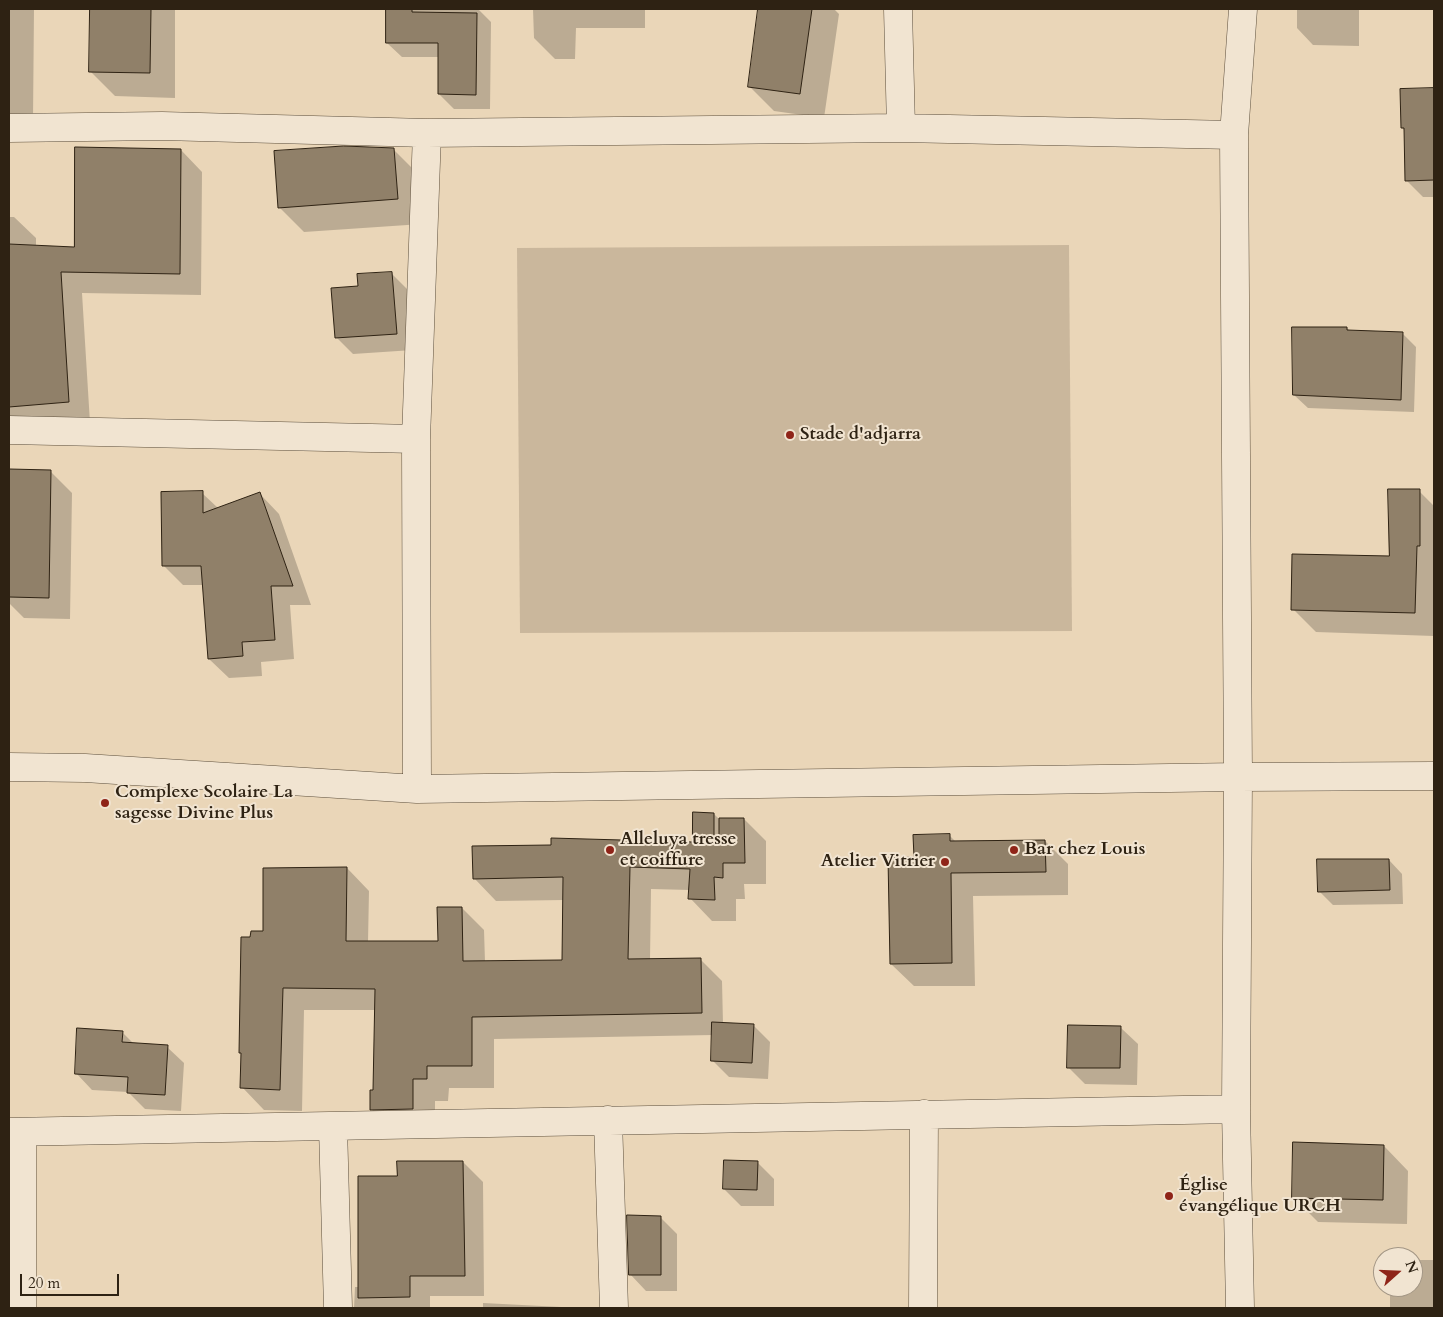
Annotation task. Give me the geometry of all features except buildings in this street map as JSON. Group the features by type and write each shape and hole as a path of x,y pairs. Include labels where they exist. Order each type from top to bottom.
{"street":[{"path":"898,9 901,128"},
{"path":"1240,1308 1236,1109 1238,777 1234,135 1243,9"},
{"path":"9,128 162,126 427,133 901,128 1234,135"},
{"path":"417,789 416,439 427,133"},
{"path":"9,430 416,439"},
{"path":"9,767 85,768 417,789 1238,777 1434,776"},
{"path":"22,1308 15,1132 1236,1109"},
{"path":"922,1308 924,1114"},
{"path":"608,1120 614,1308"},
{"path":"333,1127 338,1308"}],"shaded area":[{"path":"1069,245 1072,631 520,633 517,248"}],"place":[{"name":"Stade d'adjarra","path":"790,435"},
{"name":"Complexe Scolaire La sagesse Divine Plus","path":"105,803"},
{"name":"Alleluya tresse et coiffure","path":"610,850"},
{"name":"Bar chez Louis","path":"1014,850"},
{"name":"Atelier Vitrier","path":"945,862"},
{"name":"Église évangélique URCH","path":"1169,1196"}]}
